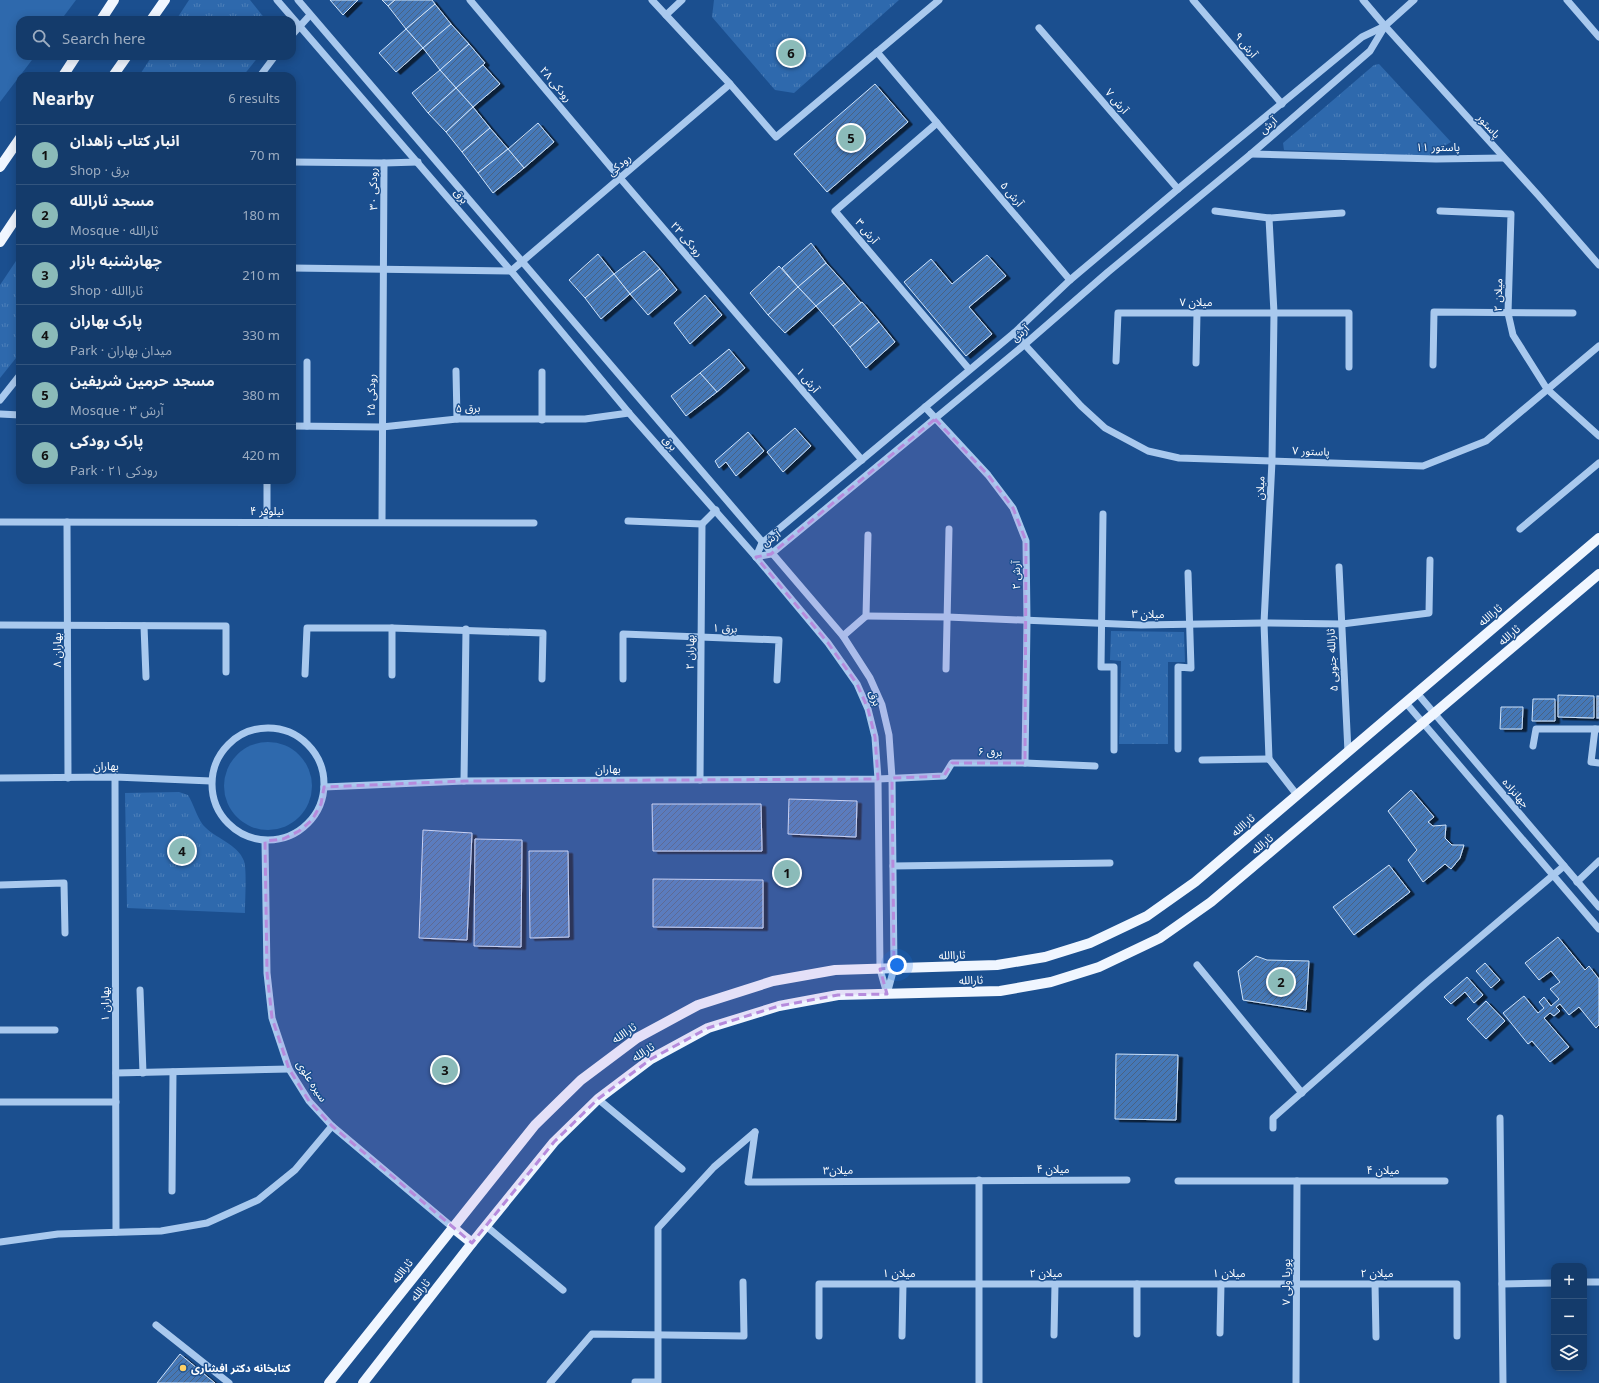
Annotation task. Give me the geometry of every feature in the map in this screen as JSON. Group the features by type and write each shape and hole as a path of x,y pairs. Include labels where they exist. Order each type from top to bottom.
{"main road":[{"path":"104,16 114,0"},
{"path":"154,16 165,0"},
{"path":"66,72 73,60"},
{"path":"116,72 124,60"},
{"path":"0,167 16,144"},
{"path":"0,242 16,218"},
{"name":"ثاراالله","path":"329,1383 452,1227 535,1125 581,1080 637,1038 698,1005 773,982 835,970 997,965 1045,957 1090,943 1147,916 1195,882 1599,538"},
{"name":"ثارالله","path":"363,1383 472,1243 554,1142 598,1099 651,1059 708,1028 779,1006 838,995 1000,991 1051,982 1099,967 1160,938 1211,902 1599,574"},
{"path":"452,1227 472,1243"}],"street":[{"name":"برق","path":"277,0 291,16"},
{"name":"برق","path":"298,0 771,554 843,636 870,678 882,705 889,734 892,778 894,968 887,994"},
{"path":"652,0 730,84 776,137 939,0"},
{"path":"666,15 682,0"},
{"name":"آرش ۹","path":"1193,0 1282,104"},
{"name":"پاستور","path":"1363,0 1599,265"},
{"name":"آرش","path":"756,557 762,543 925,407 969,368 1014,333 1070,280 1362,37 1385,26 1414,0"},
{"path":"1567,0 1599,37"},
{"name":"رودکی ۲۸","path":"475,1 620,178"},
{"path":"296,30 310,15"},
{"name":"برق","path":"296,22 511,271 629,413 756,557 828,643 857,684 868,709 875,737 878,779 880,969 887,994"},
{"name":"آرش","path":"756,557 771,554 1024,345 1108,272 1251,154 1370,51 1385,26"},
{"name":"آرش ۷","path":"1039,28 1178,189"},
{"name":"آرش ۵","path":"877,52 1070,280"},
{"path":"263,72 272,60"},
{"name":"رودکی","path":"511,271 730,84"},
{"name":"آرش ۳","path":"937,123 835,211 969,368"},
{"name":"پاستور ۱۱","path":"1251,154 1503,158"},
{"name":"رودکی ۳۰","path":"296,162 384,163 384,269"},
{"path":"384,163 418,162"},
{"name":"رودکی ۲۳","path":"620,178 737,314"},
{"path":"1215,211 1268,218 1342,213"},
{"name":"میلان ۲","path":"1440,211 1511,214 1508,312 1513,335 1547,389"},
{"name":"میلان","path":"1268,218 1274,312 1272,461 1264,623 1268,759"},
{"path":"296,268 511,271"},
{"name":"رودکی ۲۵","path":"382,522 384,269"},
{"path":"1196,363 1197,312"},
{"path":"1433,366 1434,312 1573,312"},
{"name":"میلان ۷","path":"1116,361 1118,313 1349,313 1349,367"},
{"name":"آرش ۱","path":"737,314 862,460"},
{"name":"پاستور ۷","path":"1014,333 1081,406 1105,428 1135,446 1148,451 1179,458 1423,466 1486,441 1599,346"},
{"path":"307,362 307,426"},
{"path":"456,371 457,419"},
{"path":"542,372 542,420"},
{"path":"0,400 16,380"},
{"path":"1547,389 1599,436"},
{"name":"آرش ۲","path":"925,407 988,475 1013,508 1026,542 1027,621 1025,763"},
{"name":"برق ۵","path":"296,426 382,427 457,419 585,419 629,413"},
{"path":"0,414 16,415"},
{"path":"1520,529 1599,463"},
{"path":"267,484 267,522"},
{"path":"628,521 702,524 716,510"},
{"path":"1103,514 1101,667 1114,667 1114,750"},
{"name":"نیلوفر ۴","path":"0,522 534,523"},
{"name":"بهاران ۸","path":"67,522 68,778"},
{"name":"بهاران ۲","path":"700,780 702,524"},
{"path":"946,669 950,529"},
{"path":"843,636 866,616 868,535"},
{"name":"میلان ۳","path":"866,616 947,617 1101,625 1264,623 1342,624 1429,613 1430,560"},
{"name":"ثارالله جنوبی ۵","path":"1339,567 1348,752"},
{"path":"1178,749 1178,667 1190,668 1188,573"},
{"path":"0,625 226,626 226,672"},
{"path":"144,626 146,677"},
{"path":"305,674 307,628 392,628 543,633 542,679"},
{"path":"392,628 392,675"},
{"path":"464,781 466,630"},
{"name":"برق ۱","path":"623,679 623,634 779,640 777,680"},
{"name":"جهانزاده","path":"1417,693 1599,907"},
{"path":"1406,703 1599,929"},
{"path":"270,728 288,731 303,740 315,753 322,769 324,787 321,804 312,820 299,831 283,839 265,841 248,837 232,828 220,815 213,799 211,781 215,764 223,749 236,737 253,730 270,728"},
{"path":"1533,746 1536,729 1597,729 1591,762 1599,763"},
{"path":"1440,743 1446,735 1451,733"},
{"path":"1202,760 1268,759 1297,795"},
{"name":"برق ۶","path":"892,778 944,776 952,763 1025,763 1095,766"},
{"name":"بهاران","path":"0,778 115,777 211,781"},
{"name":"بهاران ۱","path":"115,777 116,1232"},
{"name":"بهاران","path":"324,787 464,781 892,778"},
{"name":"سیره علوی","path":"265,841 267,973 272,1018 289,1069 309,1101 332,1126 452,1227"},
{"path":"1577,882 1599,861"},
{"path":"893,866 1110,863"},
{"path":"1273,1128 1273,1118 1426,982 1564,866"},
{"path":"0,885 64,883 65,933"},
{"path":"1197,965 1302,1093"},
{"path":"140,990 144,1073"},
{"path":"0,1030 55,1030"},
{"path":"116,1073 289,1069"},
{"path":"172,1191 173,1072"},
{"path":"598,1099 682,1170"},
{"path":"0,1102 116,1102"},
{"path":"1500,1118 1503,1383"},
{"path":"0,1242 58,1234 160,1231 207,1223 258,1200 295,1170 332,1126"},
{"name":"میلان۳","path":"659,1335 658,1228 714,1167 755,1132 748,1182 979,1180"},
{"path":"979,1180 979,1383"},
{"name":"میلان ۴","path":"979,1180 1127,1180"},
{"path":"1178,1181 1297,1181"},
{"name":"میلان ۴","path":"1297,1181 1445,1181"},
{"name":"پوریا ولی ۷","path":"1296,1383 1297,1181"},
{"path":"486,1226 563,1290"},
{"path":"550,1383 592,1334 744,1336 743,1282"},
{"path":"1587,1282 1599,1282"},
{"path":"1502,1284 1551,1283"},
{"name":"میلان ۱","path":"819,1336 819,1284 979,1284"},
{"path":"902,1336 903,1284"},
{"name":"میلان ۲","path":"979,1284 1137,1284"},
{"path":"1054,1335 1055,1284"},
{"path":"1137,1284 1137,1334"},
{"name":"میلان ۱","path":"1137,1284 1297,1284"},
{"path":"1220,1333 1221,1284"},
{"name":"میلان ۲","path":"1297,1284 1457,1284 1457,1336"},
{"path":"1375,1284 1376,1337"},
{"path":"156,1325 229,1383"},
{"path":"635,1382 658,1382 659,1335"}],"highlighted area":[{"path":"935,419 988,475 1013,508 1026,541 1025,763 952,763 944,776 892,778 894,968 880,969 887,994 838,995 779,1006 708,1028 651,1059 598,1099 554,1142 472,1243 332,1126 309,1101 289,1069 272,1018 267,973 265,841 283,839 299,831 312,820 321,804 324,787 464,781 878,779 875,737 868,709 857,684 828,643 756,557 771,554"}],"green space":[{"path":"0,0 76,0 64,16 16,16 16,60 32,60 23,72 16,72 16,81 0,102"},
{"path":"189,0 250,0 263,16 179,16"},
{"path":"714,0 899,0 794,93 775,90 712,17"},
{"path":"149,60 256,60 246,72 142,72"},
{"path":"1379,64 1451,142 1428,156 1284,150 1283,143 1374,65"},
{"path":"16,261 16,358 0,378 0,285"},
{"path":"1111,631 1184,632 1185,662 1168,662 1168,744 1119,744 1121,661 1110,660"},
{"path":"268,742 285,746 299,755 308,769 312,786 308,803 299,817 285,826 268,830 251,826 237,817 228,803 224,786 228,769 237,755 251,746"},
{"path":"179,792 188,795 203,825 213,834 237,850 241,855 245,865 245,913 127,908 125,793"}],"building":[{"path":"330,0 358,0 343,15"},
{"path":"382,0 395,0 388,6"},
{"path":"395,0 432,0 435,4 406,29 388,6"},
{"path":"435,4 451,24 423,48 406,29"},
{"path":"451,24 469,44 440,70 423,48"},
{"path":"406,29 423,48 396,72 379,53"},
{"path":"469,44 485,63 456,88 440,70"},
{"path":"483,65 500,84 473,107 456,88"},
{"path":"440,70 456,88 428,113 412,93"},
{"path":"875,84 908,122 827,192 794,154"},
{"path":"456,88 473,107 446,132 428,113"},
{"path":"473,107 490,128 462,152 446,132"},
{"path":"538,123 554,142 524,168 508,149"},
{"path":"490,128 508,149 478,173 462,152"},
{"path":"508,149 524,168 493,193 478,173"},
{"path":"811,243 826,263 798,287 782,268"},
{"path":"644,251 660,269 630,294 614,274"},
{"path":"598,254 614,274 585,298 569,280"},
{"path":"987,255 1006,276 969,307 992,334 966,356 904,282 931,259 952,284"},
{"path":"826,263 844,283 816,306 798,287"},
{"path":"779,266 798,287 768,315 750,293"},
{"path":"660,269 677,290 648,315 630,294"},
{"path":"614,274 630,294 601,319 585,298"},
{"path":"844,283 861,303 833,326 816,306"},
{"path":"798,287 816,306 785,333 768,315"},
{"path":"705,295 722,315 690,344 674,323"},
{"path":"862,302 879,322 850,347 833,326"},
{"path":"879,322 895,342 866,368 850,347"},
{"path":"729,349 745,368 717,392 700,373"},
{"path":"700,373 717,392 686,416 671,396"},
{"path":"795,428 811,446 783,472 767,452"},
{"path":"748,432 764,451 736,476 726,462 719,468 715,461"},
{"path":"1558,695 1594,696 1594,718 1558,717"},
{"path":"1597,696 1599,696 1599,718 1597,718"},
{"path":"1533,699 1555,699 1555,721 1532,721"},
{"path":"1501,707 1523,707 1522,729 1500,729"},
{"path":"1411,790 1434,817 1428,822 1433,826 1446,825 1445,838 1452,845 1464,845 1460,858 1451,869 1445,864 1423,882 1408,860 1417,850 1388,811"},
{"path":"789,799 857,801 856,837 788,834"},
{"path":"652,804 761,804 762,851 653,851"},
{"path":"423,830 472,833 467,940 419,938"},
{"path":"475,839 522,840 521,947 474,946"},
{"path":"529,851 568,851 569,937 530,938"},
{"path":"1389,865 1410,892 1354,935 1333,907"},
{"path":"653,879 763,880 763,928 653,927"},
{"path":"1558,937 1585,970 1589,966 1599,979 1599,1025 1596,1028 1579,1007 1569,1015 1560,1004 1556,1007 1560,1011 1554,1016 1550,1013 1544,1018 1569,1047 1550,1062 1532,1041 1528,1044 1503,1013 1524,996 1538,1013 1544,1008 1539,1002 1544,997 1551,1006 1559,999 1550,989 1560,982 1551,971 1539,980 1525,963"},
{"path":"1256,956 1267,960 1309,961 1306,1010 1243,1000 1238,971"},
{"path":"1485,963 1500,980 1491,988 1476,971"},
{"path":"1467,977 1483,995 1474,1003 1465,992 1451,1004 1444,997"},
{"path":"1486,1001 1505,1021 1486,1039 1467,1019"},
{"path":"1116,1054 1178,1055 1176,1120 1115,1119"},
{"name":"کتابخانه دکتر افشاری","path":"180,1354 215,1383 157,1383"}],"place":[{"name":"پارک رودکی","path":"791,53"},
{"name":"مسجد حرمین شریفین","path":"851,138"},
{"name":"پارک بهاران","path":"182,851"},
{"name":"انبار کتاب زاهدان","path":"787,873"},
{"name":"مسجد ثارالله","path":"1281,982"},
{"name":"چهارشنبه بازار","path":"445,1070"},
{"name":"کتابخانه دکتر افشاری","path":"183,1368"}]}
